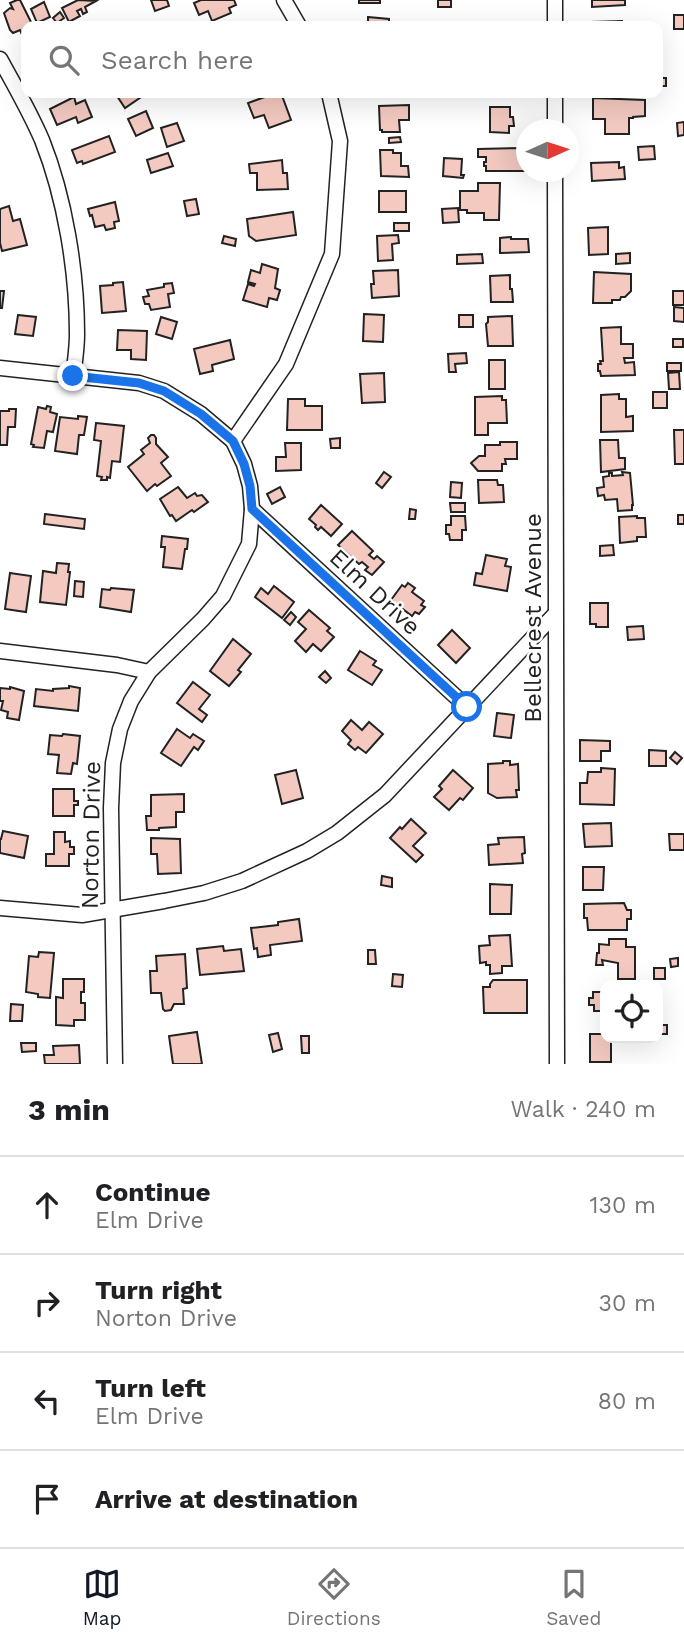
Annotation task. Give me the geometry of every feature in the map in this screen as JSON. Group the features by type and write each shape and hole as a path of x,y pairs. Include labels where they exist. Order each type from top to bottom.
{"street":[{"path":"284,0 296,21"},
{"path":"555,0 555,21"},
{"path":"0,60 21,97"},
{"path":"22,98 52,168 68,236 76,299 77,336 73,376"},
{"path":"0,369 139,383 164,391 201,414 233,441 286,364 332,254 340,141 330,98"},
{"path":"555,98 555,119"},
{"name":"Bellecrest Avenue","path":"555,182 557,1064"},
{"name":"Norton Drive","path":"115,1064 110,808 113,763 120,729 131,701 149,672 223,596 249,544 252,509 250,486 244,464 233,441"},
{"name":"Elm Drive","path":"252,509 467,707"},
{"path":"0,908 82,915 204,893 242,881 307,851 337,833 385,795 555,614"},
{"path":"0,651 117,665 149,672"}],"building":[{"path":"20,0 30,21 21,21 21,32 20,30 13,33 10,30 4,13 10,8 13,9 10,3"},
{"path":"78,0 96,1 85,7 87,12 83,14 81,9 77,11 80,16 71,21 62,8"},
{"path":"151,0 167,0 169,6 155,11"},
{"path":"201,0 234,0 236,5 229,8 231,13 212,21 208,11 199,15 194,3"},
{"path":"359,0 380,0 380,3 359,3"},
{"path":"438,0 451,0 451,7 438,7"},
{"path":"592,0 625,0 625,5 592,7"},
{"path":"44,2 50,17 36,21 31,9"},
{"path":"60,12 64,18 55,21 53,18"},
{"path":"674,15 684,15 684,29 674,29"},
{"path":"368,17 389,19 389,21 368,21"},
{"path":"72,98 76,104 85,100 92,117 78,123 76,117 57,125 50,109"},
{"path":"118,98 140,98 125,108"},
{"path":"262,98 283,98 291,120 269,128 264,115 254,118 248,103"},
{"path":"593,98 645,100 645,116 629,118 629,134 605,134 605,119 593,119"},
{"path":"409,105 409,120 399,120 400,132 380,130 379,106"},
{"path":"490,107 510,107 514,126 509,126 509,133 490,132"},
{"path":"146,111 153,128 136,136 128,119"},
{"path":"684,122 684,135 678,136 677,123"},
{"path":"177,123 184,141 167,147 161,128"},
{"path":"109,136 115,152 83,164 82,161 77,163 72,150"},
{"path":"400,137 401,142 389,143 389,138"},
{"path":"654,146 655,159 639,160 638,147"},
{"path":"516,148 516,171 486,171 486,157 478,157 478,149"},
{"path":"380,150 401,153 401,166 408,166 409,177 381,176"},
{"path":"168,153 173,166 151,173 147,160"},
{"path":"444,158 462,159 463,178 443,176"},
{"path":"282,160 283,173 287,173 288,189 257,190 257,173 250,173 249,164"},
{"path":"619,162 619,168 624,167 625,179 592,181 591,163"},
{"path":"478,183 500,183 499,220 484,220 484,213 467,213 467,210 460,210 460,191 478,191"},
{"path":"379,191 406,191 406,212 379,212"},
{"path":"196,199 199,214 187,216 184,201"},
{"path":"115,202 119,221 114,222 115,228 106,230 104,225 95,227 88,209"},
{"path":"9,206 13,221 20,219 27,245 2,251 0,209"},
{"path":"458,208 459,222 443,223 442,209"},
{"path":"293,212 296,235 256,241 249,236 247,219"},
{"path":"394,223 409,223 409,231 394,231"},
{"path":"608,227 608,254 589,255 588,228"},
{"path":"398,235 399,243 392,244 393,260 378,261 377,236"},
{"path":"224,236 236,239 235,246 222,243"},
{"path":"500,238 528,239 529,252 500,253"},
{"path":"630,253 630,263 616,264 616,254"},
{"path":"482,254 483,263 457,264 457,255"},
{"path":"262,264 278,269 275,288 280,290 277,300 269,298 267,307 243,300 248,284 255,284 248,282 251,270 260,273"},
{"path":"398,270 399,296 372,298 373,271"},
{"path":"594,272 631,274 631,291 620,300 612,300 612,303 593,303"},
{"path":"510,275 513,302 491,302 490,276"},
{"path":"123,282 126,311 102,313 100,286"},
{"path":"172,283 174,293 168,294 170,307 151,310 149,304 145,304 143,297 149,296 147,290"},
{"path":"0,291 4,291 2,308 0,308"},
{"path":"673,291 684,291 684,305 673,305"},
{"path":"674,307 684,308 684,322 674,321"},
{"path":"364,314 384,315 383,342 363,341"},
{"path":"18,315 36,317 33,336 15,334"},
{"path":"459,315 473,315 473,327 459,327"},
{"path":"512,316 513,346 488,346 488,317"},
{"path":"161,317 177,322 172,339 156,334"},
{"path":"621,327 621,344 633,344 633,358 624,358 625,363 634,362 635,375 601,376 598,364 603,361 601,328"},
{"path":"118,330 147,331 146,360 131,359 131,350 117,350"},
{"path":"673,339 683,339 683,347 673,347"},
{"path":"230,340 234,359 212,365 213,371 200,374 194,349"},
{"path":"466,353 467,363 455,364 456,372 449,372 448,354"},
{"path":"489,360 505,360 505,389 489,389"},
{"path":"667,363 681,363 681,371 667,371"},
{"path":"679,372 680,389 669,389 668,373"},
{"path":"384,373 385,402 362,403 360,374"},
{"path":"653,392 667,392 667,408 653,408"},
{"path":"619,394 619,399 626,399 626,417 633,416 633,431 601,432 601,395"},
{"path":"502,396 502,400 506,400 507,423 488,423 488,435 475,435 475,397"},
{"path":"288,399 305,399 305,406 322,406 322,430 287,430"},
{"path":"47,406 51,407 50,412 57,414 53,432 47,431 44,448 33,447 31,444 38,407 46,409"},
{"path":"16,409 15,427 8,427 7,445 0,445 0,411"},
{"path":"78,416 87,417 84,435 79,435 77,454 55,451 60,417 78,419"},
{"path":"96,423 124,426 120,462 112,461 110,478 107,477 107,480 101,480 102,477 97,476 101,441 94,440"},
{"path":"674,430 684,430 684,464 675,464"},
{"path":"154,435 156,444 168,457 161,463 171,476 147,491 128,467 144,454 141,450 150,443 148,438"},
{"path":"340,438 340,448 331,448 330,439"},
{"path":"600,440 618,440 619,458 625,458 625,469 601,472"},
{"path":"500,442 517,442 517,459 505,459 506,464 502,464 502,471 478,471 471,463 479,456 485,456 485,445 500,445"},
{"path":"285,443 301,443 301,470 276,471 276,457 286,457"},
{"path":"384,472 391,477 382,488 376,483"},
{"path":"622,472 630,473 632,510 618,511 617,499 605,500 604,495 598,496 597,488 604,487 603,477 609,476 609,473 612,473 612,476 623,475"},
{"path":"478,480 497,480 498,485 503,485 504,502 479,503"},
{"path":"451,482 462,483 461,498 450,497"},
{"path":"178,487 187,498 195,493 197,496 202,495 208,502 176,521 160,499"},
{"path":"280,487 285,497 272,504 267,494"},
{"path":"450,503 465,503 465,512 451,512"},
{"path":"321,505 342,524 331,536 321,527 318,530 309,519"},
{"path":"410,509 416,510 415,519 409,519"},
{"path":"45,514 85,519 84,529 44,524"},
{"path":"678,515 684,515 684,524 678,524"},
{"path":"451,516 465,516 466,530 462,530 462,540 450,540 449,534 446,534 446,525 451,525"},
{"path":"619,517 645,518 646,537 620,543"},
{"path":"352,531 373,551 369,555 374,559 377,556 384,562 372,575 365,570 368,567 362,562 359,564 338,545"},
{"path":"162,536 188,539 182,569 163,567 165,547 161,547"},
{"path":"613,545 614,555 600,556 600,546"},
{"path":"486,555 507,559 505,566 511,567 507,591 474,585 476,573 482,574"},
{"path":"57,563 69,564 66,605 40,602 43,571 56,573"},
{"path":"10,573 31,576 26,612 5,609"},
{"path":"75,581 84,582 83,597 74,596"},
{"path":"408,583 415,588 412,592 424,601 421,605 425,607 419,614 415,612 412,616 391,600 402,585 405,587"},
{"path":"274,586 294,602 282,618 255,597 261,588 268,594"},
{"path":"102,589 134,590 131,612 100,607"},
{"path":"590,603 608,603 608,627 590,624"},
{"path":"309,610 330,628 327,631 334,637 321,651 313,644 306,652 295,641 306,629 298,622"},
{"path":"291,612 296,617 290,625 284,620"},
{"path":"643,626 644,639 628,640 627,627"},
{"path":"452,630 470,648 456,663 438,645"},
{"path":"233,639 251,654 229,686 210,671"},
{"path":"360,651 376,661 373,665 382,670 372,685 348,670"},
{"path":"325,671 331,678 326,683 319,677"},
{"path":"193,682 210,695 199,709 207,715 202,722 177,703"},
{"path":"69,686 80,688 78,711 34,706 36,689 53,691"},
{"path":"10,687 24,691 19,720 7,718 8,712 1,710 3,701 0,701 0,688"},
{"path":"497,713 514,715 511,738 494,736"},
{"path":"351,720 362,730 369,722 383,734 366,753 358,747 355,750 348,744 351,740 342,731"},
{"path":"177,729 190,738 193,734 204,741 198,750 194,747 181,766 161,753"},
{"path":"50,735 80,736 77,764 73,763 71,774 57,773 59,755 48,754"},
{"path":"580,740 610,741 610,751 601,751 601,761 580,761"},
{"path":"649,750 666,751 666,766 649,766"},
{"path":"675,752 682,758 677,764 670,758"},
{"path":"510,761 510,765 518,764 517,797 497,798 488,793 488,764"},
{"path":"601,768 615,769 614,805 580,804 580,783 587,783 588,772 601,772"},
{"path":"296,770 303,798 282,804 275,775"},
{"path":"453,770 473,788 449,810 434,797 442,789 439,786"},
{"path":"53,789 74,789 74,801 78,801 78,805 74,805 74,816 53,816"},
{"path":"184,794 184,812 176,812 176,827 147,830 146,816 151,816 151,795"},
{"path":"411,819 426,833 413,846 423,855 416,862 390,838"},
{"path":"611,823 612,846 585,847 583,824"},
{"path":"3,831 28,836 24,858 0,853"},
{"path":"54,832 65,832 65,842 70,841 70,847 74,847 74,854 69,854 69,866 46,866 46,854 54,854"},
{"path":"669,834 684,834 684,850 670,850"},
{"path":"524,837 523,863 489,865 488,845 499,844 498,838"},
{"path":"151,838 180,839 181,873 158,874 157,854 151,854"},
{"path":"583,867 604,867 603,890 583,890"},
{"path":"382,876 392,878 392,887 381,885"},
{"path":"490,884 512,885 511,914 490,914"},
{"path":"624,903 627,910 631,910 631,919 627,919 627,930 588,930 587,918 584,918 584,904"},
{"path":"299,919 302,941 270,945 271,955 258,957 251,928"},
{"path":"510,935 512,966 502,966 502,973 490,974 490,965 486,965 486,962 480,963 479,946 490,945 489,936"},
{"path":"609,939 626,939 626,947 635,947 635,979 618,979 618,963 602,960 603,965 596,965 599,944 609,945"},
{"path":"223,946 224,951 241,949 244,971 200,975 197,949"},
{"path":"368,950 375,950 376,964 368,964"},
{"path":"39,952 54,953 50,998 26,992 29,956 38,957"},
{"path":"185,954 187,988 183,989 184,1004 174,1004 171,1010 165,1011 161,993 151,993 150,971 157,971 156,956"},
{"path":"678,958 678,966 671,967 670,959"},
{"path":"654,968 665,968 665,979 654,979"},
{"path":"393,974 403,975 402,987 392,986"},
{"path":"63,979 84,979 81,1003 85,1003 85,1020 74,1020 74,1026 56,1025 56,997 63,998"},
{"path":"493,980 527,980 527,1013 484,1013 483,987 490,987"},
{"path":"593,992 600,992 600,1011 594,1011 594,1005 589,1005"},
{"path":"11,1004 23,1005 22,1021 10,1021"},
{"path":"663,1025 667,1025 667,1034 663,1034"},
{"path":"197,1032 202,1064 173,1064 169,1036"},
{"path":"278,1033 282,1049 273,1052 269,1035"},
{"path":"590,1034 600,1034 600,1043 611,1043 611,1062 590,1062"},
{"path":"301,1036 309,1036 309,1053 302,1053"},
{"path":"21,1043 36,1043 36,1051 22,1052"},
{"path":"79,1045 80,1064 45,1064 44,1055 54,1055 53,1046"}],"route":[{"path":"73,376 139,383 164,391 201,414 233,441 244,464 252,509 467,707"}]}
